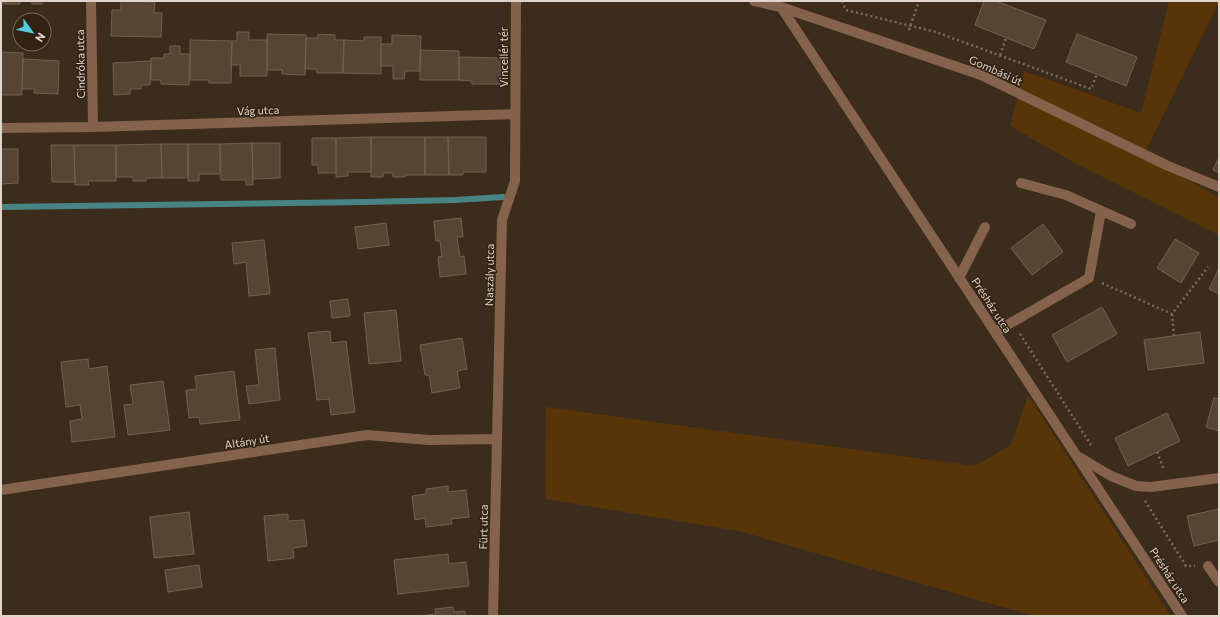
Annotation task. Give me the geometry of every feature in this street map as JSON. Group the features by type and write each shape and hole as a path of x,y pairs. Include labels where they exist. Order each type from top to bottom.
{"street":[{"name":"Cindróka utca","path":"92,1 93,127"},
{"name":"Vincellér tér","path":"515,114 516,1"},
{"name":"Gombási út","path":"754,1 781,7 981,75 1166,165 1219,187"},
{"name":"Présház utca","path":"781,7 1182,616"},
{"name":"Vág utca","path":"1,128 93,127 515,114"},
{"name":"Naszály utca","path":"497,439 502,220 515,180 515,114"},
{"path":"1020,182 1066,195 1131,224"},
{"path":"995,332 1089,278 1101,211"},
{"path":"959,278 985,227"},
{"name":"Altány út","path":"1,490 367,435 429,440 497,439"},
{"name":"Fürt utca","path":"493,616 497,439"},
{"path":"1076,455 1111,476 1136,486 1151,487 1219,478"},
{"path":"1208,566 1219,582"}],"path":[{"path":"842,1 846,10 936,32 1091,89 1097,74"},
{"path":"909,30 919,1"},
{"path":"1000,55 1006,38"},
{"path":"1174,336 1172,314 1208,267"},
{"path":"1089,278 1172,314"},
{"path":"1012,322 1094,450"},
{"path":"1136,486 1186,566 1208,566"}],"shaded area":[{"path":"1169,1 1219,2 1144,154 1219,198 1219,235 1073,162 1010,126 1024,71 1141,113"},
{"path":"1028,395 1171,616 1034,616 739,531 545,499 546,407 975,466 1011,445"}],"building":[{"path":"1,1 20,1 20,4 1,4"},
{"path":"32,1 42,1 42,4 32,4"},
{"path":"121,1 155,2 154,13 162,13 161,37 111,36 112,10 121,10"},
{"path":"984,1 996,1 1046,20 1034,49 975,25"},
{"path":"237,32 249,32 249,40 267,40 267,76 240,76 240,65 231,65 232,41 237,41"},
{"path":"267,34 306,35 305,75 282,74 282,70 267,70"},
{"path":"318,34 335,35 335,40 344,40 343,73 317,73 317,69 305,69 306,38 318,38"},
{"path":"1077,34 1137,57 1126,86 1066,62"},
{"path":"392,35 421,36 420,71 405,71 404,79 393,79 393,66 381,66 381,44 392,44"},
{"path":"364,37 381,37 381,74 343,73 344,40 364,41"},
{"path":"190,40 232,41 231,83 209,83 209,80 190,80"},
{"path":"170,46 180,46 180,54 190,54 189,85 161,84 161,80 151,80 151,58 164,58 164,54 170,54"},
{"path":"420,50 459,51 459,80 420,80"},
{"path":"1,52 23,53 22,95 1,95"},
{"path":"459,57 501,58 500,84 472,84 472,81 459,80"},
{"path":"23,59 59,61 58,94 34,93 35,89 22,89"},
{"path":"151,61 150,85 141,85 141,89 130,89 130,94 114,95 113,63"},
{"path":"371,137 425,137 425,175 405,175 405,177 393,177 393,173 383,173 383,177 371,177"},
{"path":"371,137 371,172 348,172 348,176 336,177 336,138"},
{"path":"425,137 448,137 449,175 425,175"},
{"path":"448,137 486,137 486,172 463,172 463,175 449,175"},
{"path":"312,138 336,138 336,173 318,173 318,165 312,165"},
{"path":"252,143 280,143 280,178 253,179"},
{"path":"252,143 253,185 246,185 246,180 221,180 220,144"},
{"path":"161,144 188,144 188,178 162,178"},
{"path":"161,144 162,178 146,178 146,181 133,181 133,177 116,177 116,145"},
{"path":"188,144 220,144 220,174 199,174 199,181 188,181"},
{"path":"51,145 74,145 75,182 52,182"},
{"path":"74,145 116,145 116,181 88,181 89,185 75,185"},
{"path":"1,149 18,149 18,183 1,184"},
{"path":"1219,157 1219,173 1213,170"},
{"path":"461,218 463,237 457,237 460,257 464,256 466,274 440,277 438,257 442,256 440,241 436,241 434,221"},
{"path":"386,223 389,245 358,249 355,227"},
{"path":"1043,224 1063,252 1032,275 1011,248"},
{"path":"1175,239 1199,253 1181,283 1157,268"},
{"path":"264,240 270,294 249,296 246,262 234,264 232,243"},
{"path":"1219,268 1219,294 1209,289"},
{"path":"348,299 350,316 332,318 330,301"},
{"path":"1102,307 1117,334 1067,362 1052,335"},
{"path":"396,310 401,361 369,364 364,313"},
{"path":"330,331 331,343 346,341 355,412 331,415 329,399 317,400 308,333"},
{"path":"1200,332 1204,363 1148,370 1144,340"},
{"path":"462,338 467,369 457,371 460,388 432,393 429,375 425,375 420,345"},
{"path":"275,348 280,400 249,404 246,386 259,385 255,350"},
{"path":"88,359 89,369 107,366 115,437 72,442 70,421 82,419 80,405 66,407 61,362"},
{"path":"234,371 240,420 200,424 199,417 189,418 186,390 197,389 195,376"},
{"path":"163,381 170,430 128,435 124,405 133,404 130,385"},
{"path":"1214,398 1219,399 1219,431 1206,427"},
{"path":"1167,413 1180,441 1128,466 1115,438"},
{"path":"448,486 448,492 466,490 469,517 451,519 452,524 426,527 425,518 415,520 412,496 426,494 426,489"},
{"path":"1219,509 1219,540 1194,546 1187,516"},
{"path":"189,512 194,554 154,558 150,517"},
{"path":"288,514 288,521 304,520 307,546 293,548 294,558 268,561 264,516"},
{"path":"448,554 449,564 466,562 469,586 398,594 394,560"},
{"path":"199,565 202,587 168,592 165,570"},
{"path":"453,607 454,612 465,611 465,616 417,616 436,614 435,609"}],"waterway":[{"path":"1,207 365,202 455,200 503,197"}]}
